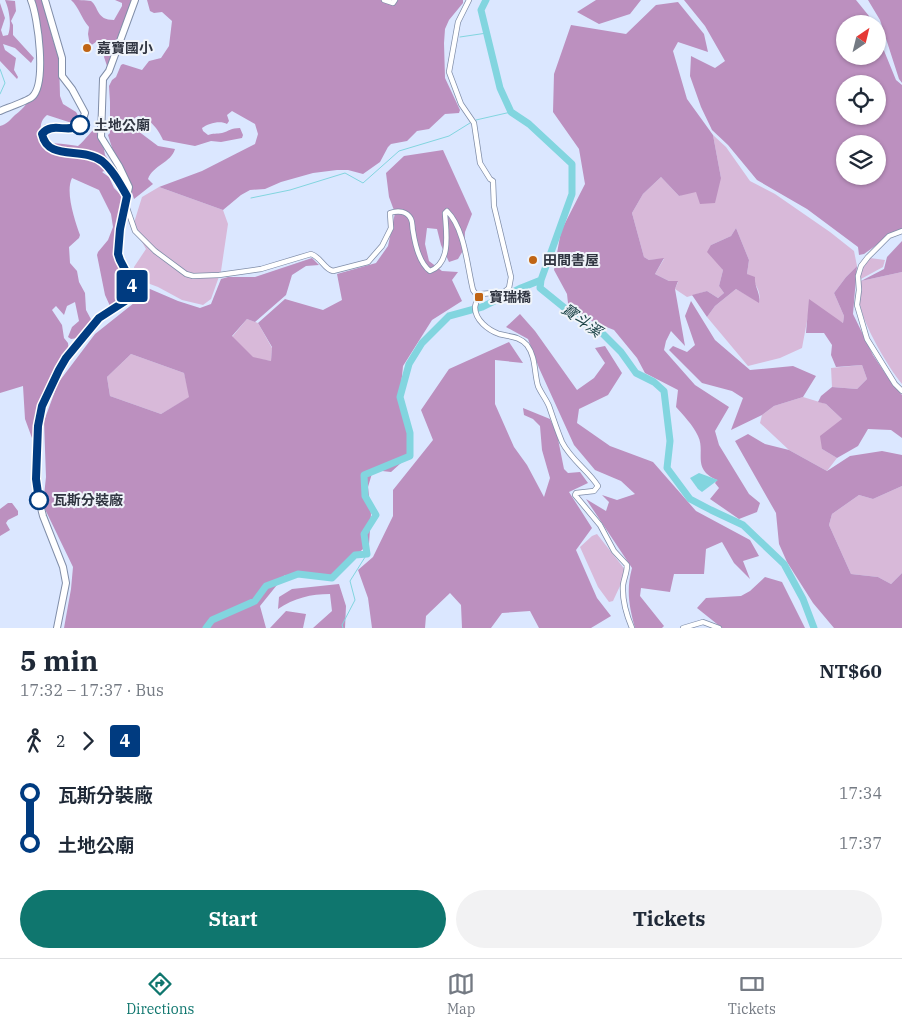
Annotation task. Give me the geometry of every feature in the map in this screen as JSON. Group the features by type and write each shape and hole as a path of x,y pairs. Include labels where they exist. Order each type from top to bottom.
{"street":[{"path":"0,112 31,98 36,91 38,83 39,41 35,10 31,0"},
{"path":"45,0 62,58 62,76 72,89 85,113 83,122 76,128 48,128 42,134 44,140 52,149 59,152 84,153 102,162 114,175 127,196"},
{"path":"57,628 66,583 63,567 43,516 37,492 38,417 66,358 99,318 130,298 133,289 132,283 120,260 118,247 128,187 119,166 101,137 103,79 109,71 135,0"},
{"path":"384,0 393,3 395,0"},
{"path":"469,0 458,22 449,72 461,104 474,123 480,163 493,181 494,206 511,277 509,288 504,292 481,294 478,297 475,309 477,317 490,329 500,334 514,336 523,341 532,356 538,386 548,404 562,442 569,455 590,475 598,486 594,490 576,493 575,495 600,525 614,551 627,566 627,574 623,584 624,611 632,628"},
{"path":"125,204 135,230 155,251 186,274 202,277 261,270 311,254 317,256 329,270 368,262 382,246 391,228 390,213 394,211 410,216 418,252 430,271 436,269 446,253 445,213 447,211 451,215 463,241 473,290 478,297"},
{"path":"902,231 889,236 861,266 858,276 857,305 867,339 895,384 902,391"},
{"path":"683,628 703,622 719,628"}],"shaded area":[{"path":"5,0 15,1 16,11 11,21 13,35 34,58 31,63 15,48 3,44 5,50 16,58 14,70 18,77 17,79 0,61 0,3 5,18 1,30 3,36 8,35 10,27 9,12"},
{"path":"31,0 44,0 59,59 60,96 63,104 76,112 80,119 75,124 47,115 41,124 44,143 78,146 100,126 105,155 120,180 104,171 102,172 109,177 114,188 124,198 117,220 115,254 129,283 123,298 110,306 105,295 97,255 108,240 113,227 111,214 99,190 72,178 70,198 73,215 80,235 69,247 70,263 77,271 79,282 85,293 86,310 93,323 80,336 71,339 68,337 72,327 79,321 75,302 67,306 64,315 56,306 52,310 62,325 69,352 61,359 49,379 35,437 32,438 25,419 23,386 0,393 0,126 8,122 26,104 33,92 37,77 38,46"},
{"path":"71,0 91,1 101,16 114,20 122,6 122,3 115,0 133,0 120,30 113,59 106,72 107,66 104,57 106,48 96,42 90,46 89,27"},
{"path":"147,0 463,0 463,3 449,20 445,29 444,43 445,78 460,110 459,113 445,114 429,129 417,131 407,141 391,144 380,162 363,174 348,170 313,173 281,182 265,189 250,190 223,210 159,187 202,171 255,144 258,134 255,124 232,111 227,115 229,121 227,124 221,122 211,123 202,128 203,131 208,135 240,128 243,135 242,138 221,142 211,141 195,146 163,140 153,125 146,119 138,116 132,120 132,123 138,131 158,146 175,149 170,158 150,174 148,179 153,184 134,199 129,183 114,154 108,135 110,133 109,86 116,77 121,65 142,70 149,61 161,58 169,46 172,21 162,12 154,13 150,11"},
{"path":"596,0 641,0 630,14 599,24 577,12"},
{"path":"684,0 856,0 868,15 836,15 836,65 886,65 886,56 896,80 902,85 902,231 889,236 864,254 859,255 858,247 807,209 757,180 728,145 712,130 701,107 690,76 691,56 715,68 725,61 705,26"},
{"path":"868,0 902,0 902,83 886,39 886,15 877,15"},
{"path":"678,2 704,34 708,52 678,42 673,51 687,99 713,135 721,178 715,203 700,204 696,192 679,196 661,177 643,194 632,213 644,257 649,260 664,258 655,274 669,281 678,281 675,289 685,346 671,331 664,350 695,385 729,407 715,431 719,445 749,494 760,503 757,512 739,519 710,499 719,488 715,483 717,480 704,471 698,436 691,424 676,407 678,390 645,373 637,358 614,330 569,312 567,294 554,270 561,231 585,184 579,149 553,112 554,74 571,25 626,34 656,5"},
{"path":"713,135 726,147 750,181 775,194 854,251 857,266 834,293 844,316 843,323 810,305 802,348 780,358 748,366 707,317 715,306 736,289 759,302 760,298 755,283 747,274 749,260 736,228 731,236 711,245 723,270 719,286 724,293 718,298 707,291 687,297 675,289 678,282 669,281 655,274 664,259 649,260 644,257 632,213 643,194 661,177 679,196 721,178"},
{"path":"443,150 472,214 465,232 464,249 458,259 449,262 441,245 437,229 427,228 425,244 429,261 442,271 458,272 452,280 462,301 432,320 403,366 400,396 407,424 411,454 391,472 373,470 368,487 371,514 369,544 338,575 285,575 260,606 266,628 64,628 73,567 43,505 46,477 44,421 58,383 95,334 134,303 136,288 143,286 200,308 211,304 221,279 228,277 255,277 312,258 319,265 306,266 292,275 286,295 255,322 247,319 232,336 253,357 271,361 272,347 258,323 285,299 323,310 342,300 337,274 376,263 388,246 395,213 389,197 386,173 404,156","holes":["131,354 184,373 189,397 161,414 110,396 107,377"]},
{"path":"159,187 223,210 228,224 221,271 211,299 203,305 182,300 158,287 134,278 134,267 146,249 133,226 142,197"},
{"path":"736,228 749,260 747,274 755,277 759,303 736,289 715,306 707,317 692,295 707,291 718,298 724,293 719,286 723,270 707,252 711,245 731,236"},
{"path":"902,241 902,272 861,281 884,269 887,257"},
{"path":"870,258 885,260 883,267 861,279 861,269"},
{"path":"857,266 853,314 873,355 902,395 902,438 891,430 868,429 858,446 837,458 822,449 820,436 842,419 826,404 818,402 821,396 832,387 857,389 867,379 862,365 836,367 831,355 832,345 824,333 806,333 809,299 843,323 844,316 834,293"},
{"path":"902,272 902,384 871,335 862,314 860,299 861,281"},
{"path":"691,301 715,340 750,370 793,366 816,376 803,397 774,406 762,415 731,430 743,398 732,391 702,383 669,350 673,346 687,352 695,345 685,316"},
{"path":"520,314 535,331 577,390 594,378 605,363 595,348 605,346 622,373 608,395 579,409 577,423 610,446 653,462 696,511 750,540 759,556 743,561 750,579 734,563 722,542 706,549 704,574 674,574 670,592 641,588 640,596 664,626 662,628 635,628 629,598 632,568 586,499 606,511 609,502 602,495 617,500 635,494 621,481 595,470 574,445 528,339 506,327"},
{"path":"247,319 258,323 272,348 271,361 253,358 232,337"},
{"path":"509,342 523,363 495,360 495,404 514,447 527,465 544,497 550,478 542,450 540,426 533,419 524,415 523,408 550,419 557,434 564,469 568,473 580,472 588,483 569,492 592,528 576,550 597,598 611,616 591,628 539,628 530,611 502,613 491,628 462,628 461,605 450,593 426,616 425,628 372,628 368,598 358,570 373,557 393,516 393,490 433,440 421,410 449,369"},
{"path":"131,354 184,373 190,397 161,414 110,396 107,377"},
{"path":"862,365 867,379 857,389 832,387 831,368"},
{"path":"803,397 826,404 842,419 822,449 837,458 827,471 789,450 760,423 762,415 774,406"},
{"path":"748,434 765,444 789,450 827,471 850,456 882,451 902,455 902,486 873,499 859,495 832,514 829,525 851,574 878,577 891,584 902,573 902,628 834,628 813,603 787,562 779,544 776,513 735,441"},
{"path":"699,473 718,480 702,492 690,478"},
{"path":"902,486 902,573 891,584 878,577 851,574 829,525 832,514 859,495 873,499"},
{"path":"8,503 12,503 18,511 18,515 8,520 6,523 10,530 0,536 0,509"},
{"path":"597,534 626,573 613,601 609,602 598,587 580,547"},
{"path":"765,577 782,582 805,628 722,628 697,608 706,598 741,596 750,591"},
{"path":"339,584 346,606 345,628 313,628 332,611 330,594 303,597 278,609 279,597 292,589"},
{"path":"286,611 306,614 303,628 270,628"}],"waterway":[{"name":"寶斗溪","path":"486,0 481,10 500,88 511,112 529,124 572,164 572,194 541,280 540,288 582,322 599,330 621,352 636,373 654,382 664,391 670,441 667,468 690,499 743,525 784,564 803,599 814,628"},
{"path":"460,37 487,33"},
{"path":"0,69 5,83 0,94"},
{"path":"476,120 511,112"},
{"path":"251,198 290,190 345,173 363,183 399,151 449,136 470,123"},
{"path":"206,628 212,620 255,601 266,586 298,574 332,578 355,555 367,554 364,534 376,515 365,496 364,475 410,456 410,433 400,397 409,364 422,343 449,316 482,307 541,280"},
{"path":"343,628 342,625 355,600 350,581 367,554"}],"bus line":[{"name":"4","path":"39,500 36,479 38,417 42,406 66,358 99,318 130,298 133,289 118,254 120,229 127,196 114,175 102,162 84,153 59,152 52,149 47,146 42,134 48,128 76,128 80,125"}],"place":[{"name":"嘉寶國小","path":"87,48"},
{"name":"土地公廟","path":"80,125"},
{"name":"田間書屋","path":"533,260"},
{"name":"寶瑞橋","path":"479,297"},
{"name":"瓦斯分裝廠","path":"39,500"}]}
